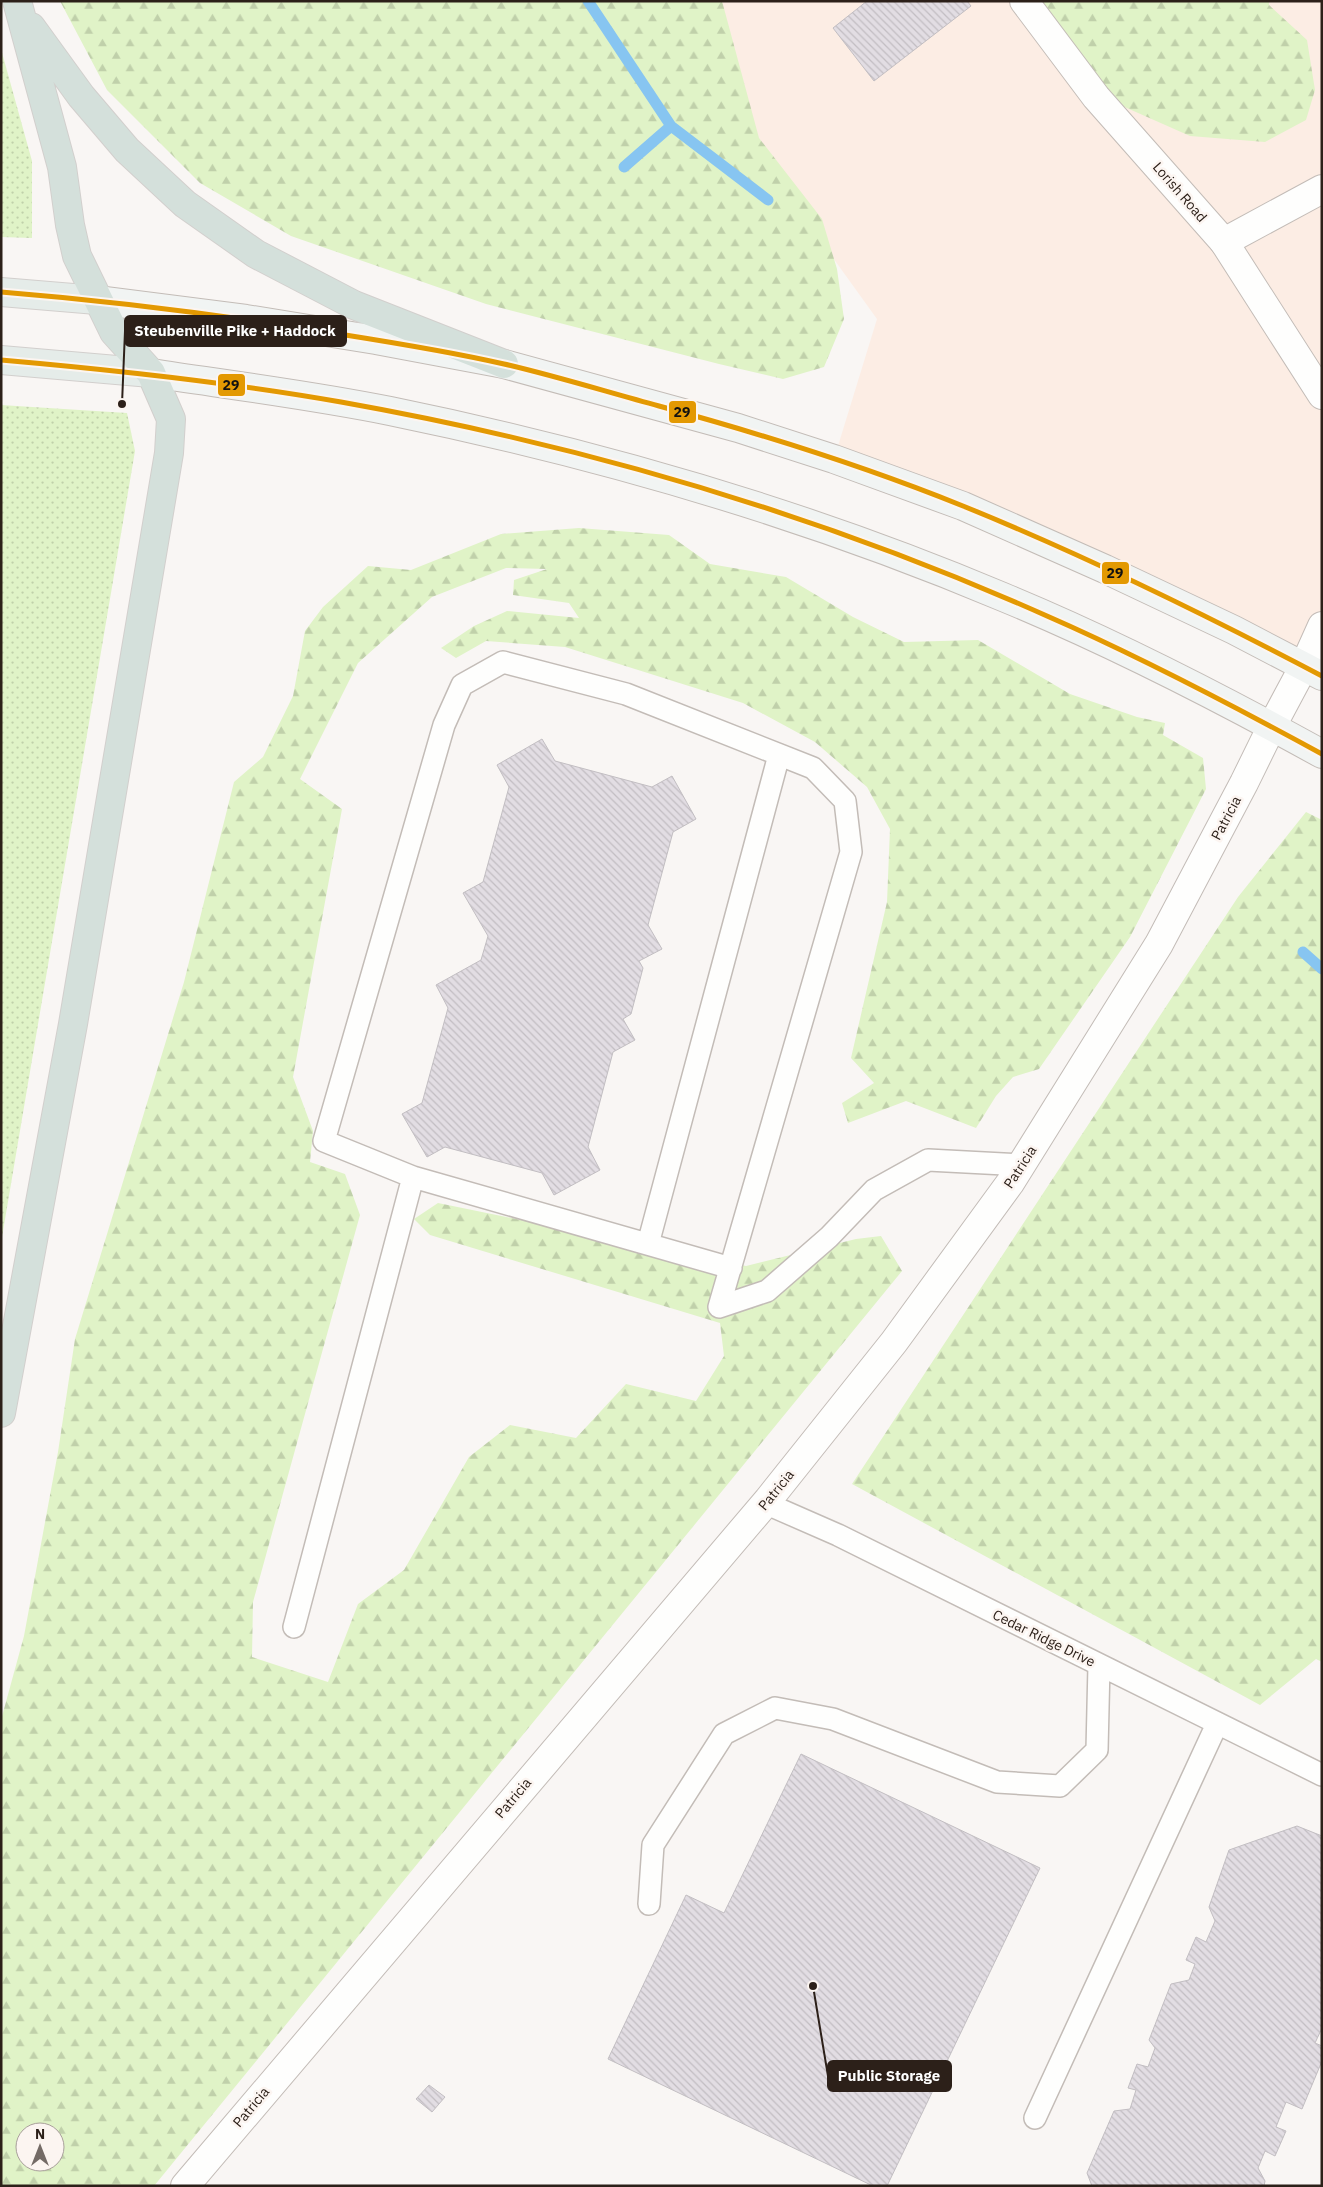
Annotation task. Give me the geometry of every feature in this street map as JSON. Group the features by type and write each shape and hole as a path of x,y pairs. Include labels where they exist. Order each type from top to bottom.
{"highway":[{"path":"1,1413 75,1014 169,453 171,419 150,373 114,332 77,256 70,225 62,167 19,7"},
{"path":"19,7 81,96 127,150 185,204 256,254 354,305 504,364"}],"main road":[{"path":"1,292 97,300 246,319 376,340 504,364 738,428 834,459 963,506 1105,569 1234,630 1313,671"},
{"path":"1,360 150,373 397,412 619,465 725,496 853,539 1003,597 1126,653 1272,726 1322,754"}],"street":[{"name":"Lorish Road","path":"1024,1 1096,97 1224,242 1322,394"},
{"path":"1224,242 1322,189"},
{"path":"1272,726 1313,671 1322,626"},
{"name":"Patricia","path":"185,2186 765,1503 894,1342 1005,1191 1159,944 1244,784 1272,726"}],"lane":[{"path":"730,1268 413,1177 324,1141 444,724 462,685 503,662 626,694 813,768 845,801 851,852 719,1307 767,1291 829,1237 874,1190 928,1160 1022,1165"},
{"path":"648,1244 779,755"},
{"path":"294,1627 413,1177"},
{"name":"Cedar Ridge Drive","path":"765,1503 838,1535 1322,1775"},
{"path":"649,1904 653,1845 724,1734 775,1708 833,1719 997,1782 1060,1786 1097,1750 1099,1665"},
{"path":"1035,2118 1217,1724"}],"shaded area":[{"path":"648,1 1322,1 1322,676 834,459 877,319"}],"green space":[{"path":"60,1 722,1 759,138 822,219 837,269 844,319 824,367 783,379 719,364 486,304 291,236 200,183 107,90"},
{"path":"1030,1 1269,1 1269,5 1307,40 1315,90 1306,120 1265,142 1190,136 1102,97"},
{"path":"1,49 32,161 32,238 1,237"},
{"path":"1,405 127,413 135,451 1,1243"},
{"path":"579,528 669,535 710,564 786,577 853,617 904,642 978,640 1070,694 1137,717 1165,723 1163,735 1203,758 1206,789 1130,937 1039,1069 1013,1077 996,1096 976,1128 906,1101 848,1123 842,1103 874,1083 851,1058 887,902 890,829 867,787 815,742 743,703 565,647 486,641 456,658 441,648 474,626 507,611 579,618 569,603 513,595 514,580 547,569 506,568 432,597 358,663 300,779 342,809 293,1077 313,1131 310,1162 345,1174 360,1215 253,1602 252,1657 328,1682 358,1604 404,1570 469,1457 510,1425 576,1438 626,1384 696,1401 724,1356 720,1323 430,1235 414,1219 438,1203 746,1266 856,1239 881,1236 902,1271 154,2186 1,2186 1,1720 24,1636 58,1452 75,1339 184,982 234,782 263,757 293,696 305,631 323,607 368,566 411,570 501,534"},
{"path":"1306,812 1322,820 1322,1662 1316,1659 1260,1705 852,1484 1238,897"}],"building":[{"path":"867,1 967,1 971,6 874,81 833,28"},
{"path":"542,739 555,761 652,787 672,776 696,819 673,832 648,925 662,949 639,961 643,968 631,1014 623,1019 635,1040 613,1052 588,1147 600,1170 554,1195 542,1173 445,1147 427,1157 402,1114 422,1103 448,1008 436,985 481,960 488,936 463,893 483,882 509,787 497,765"},
{"path":"801,1754 1040,1868 887,2186 873,2186 608,2059 686,1895 724,1913"},
{"path":"1297,1826 1322,1836 1322,2028 1315,2043 1322,2046 1322,2061 1302,2109 1286,2102 1276,2127 1286,2131 1275,2156 1265,2151 1258,2168 1265,2181 1264,2186 1092,2186 1087,2173 1114,2111 1130,2109 1136,2090 1128,2088 1137,2064 1148,2067 1155,2048 1149,2040 1171,1984 1189,1980 1195,1964 1186,1960 1196,1937 1206,1942 1215,1921 1209,1907 1229,1850"},
{"path":"429,2085 445,2097 432,2112 416,2099"}],"waterway":[{"path":"588,1 671,126 768,200"},
{"path":"624,167 671,126"},
{"path":"1303,952 1322,969"}],"transit line":[{"name":"29","path":"1,292 209,314 397,343 483,359 543,374 736,428 888,477 1008,525 1144,586 1322,676"},
{"name":"29","path":"1,360 171,377 341,402 431,419 521,440 611,462 700,488 876,546 1047,616 1186,682 1322,754"}],"place":[{"name":"Steubenville Pike + Haddock","path":"122,404"},
{"name":"Public Storage","path":"813,1986"}]}
